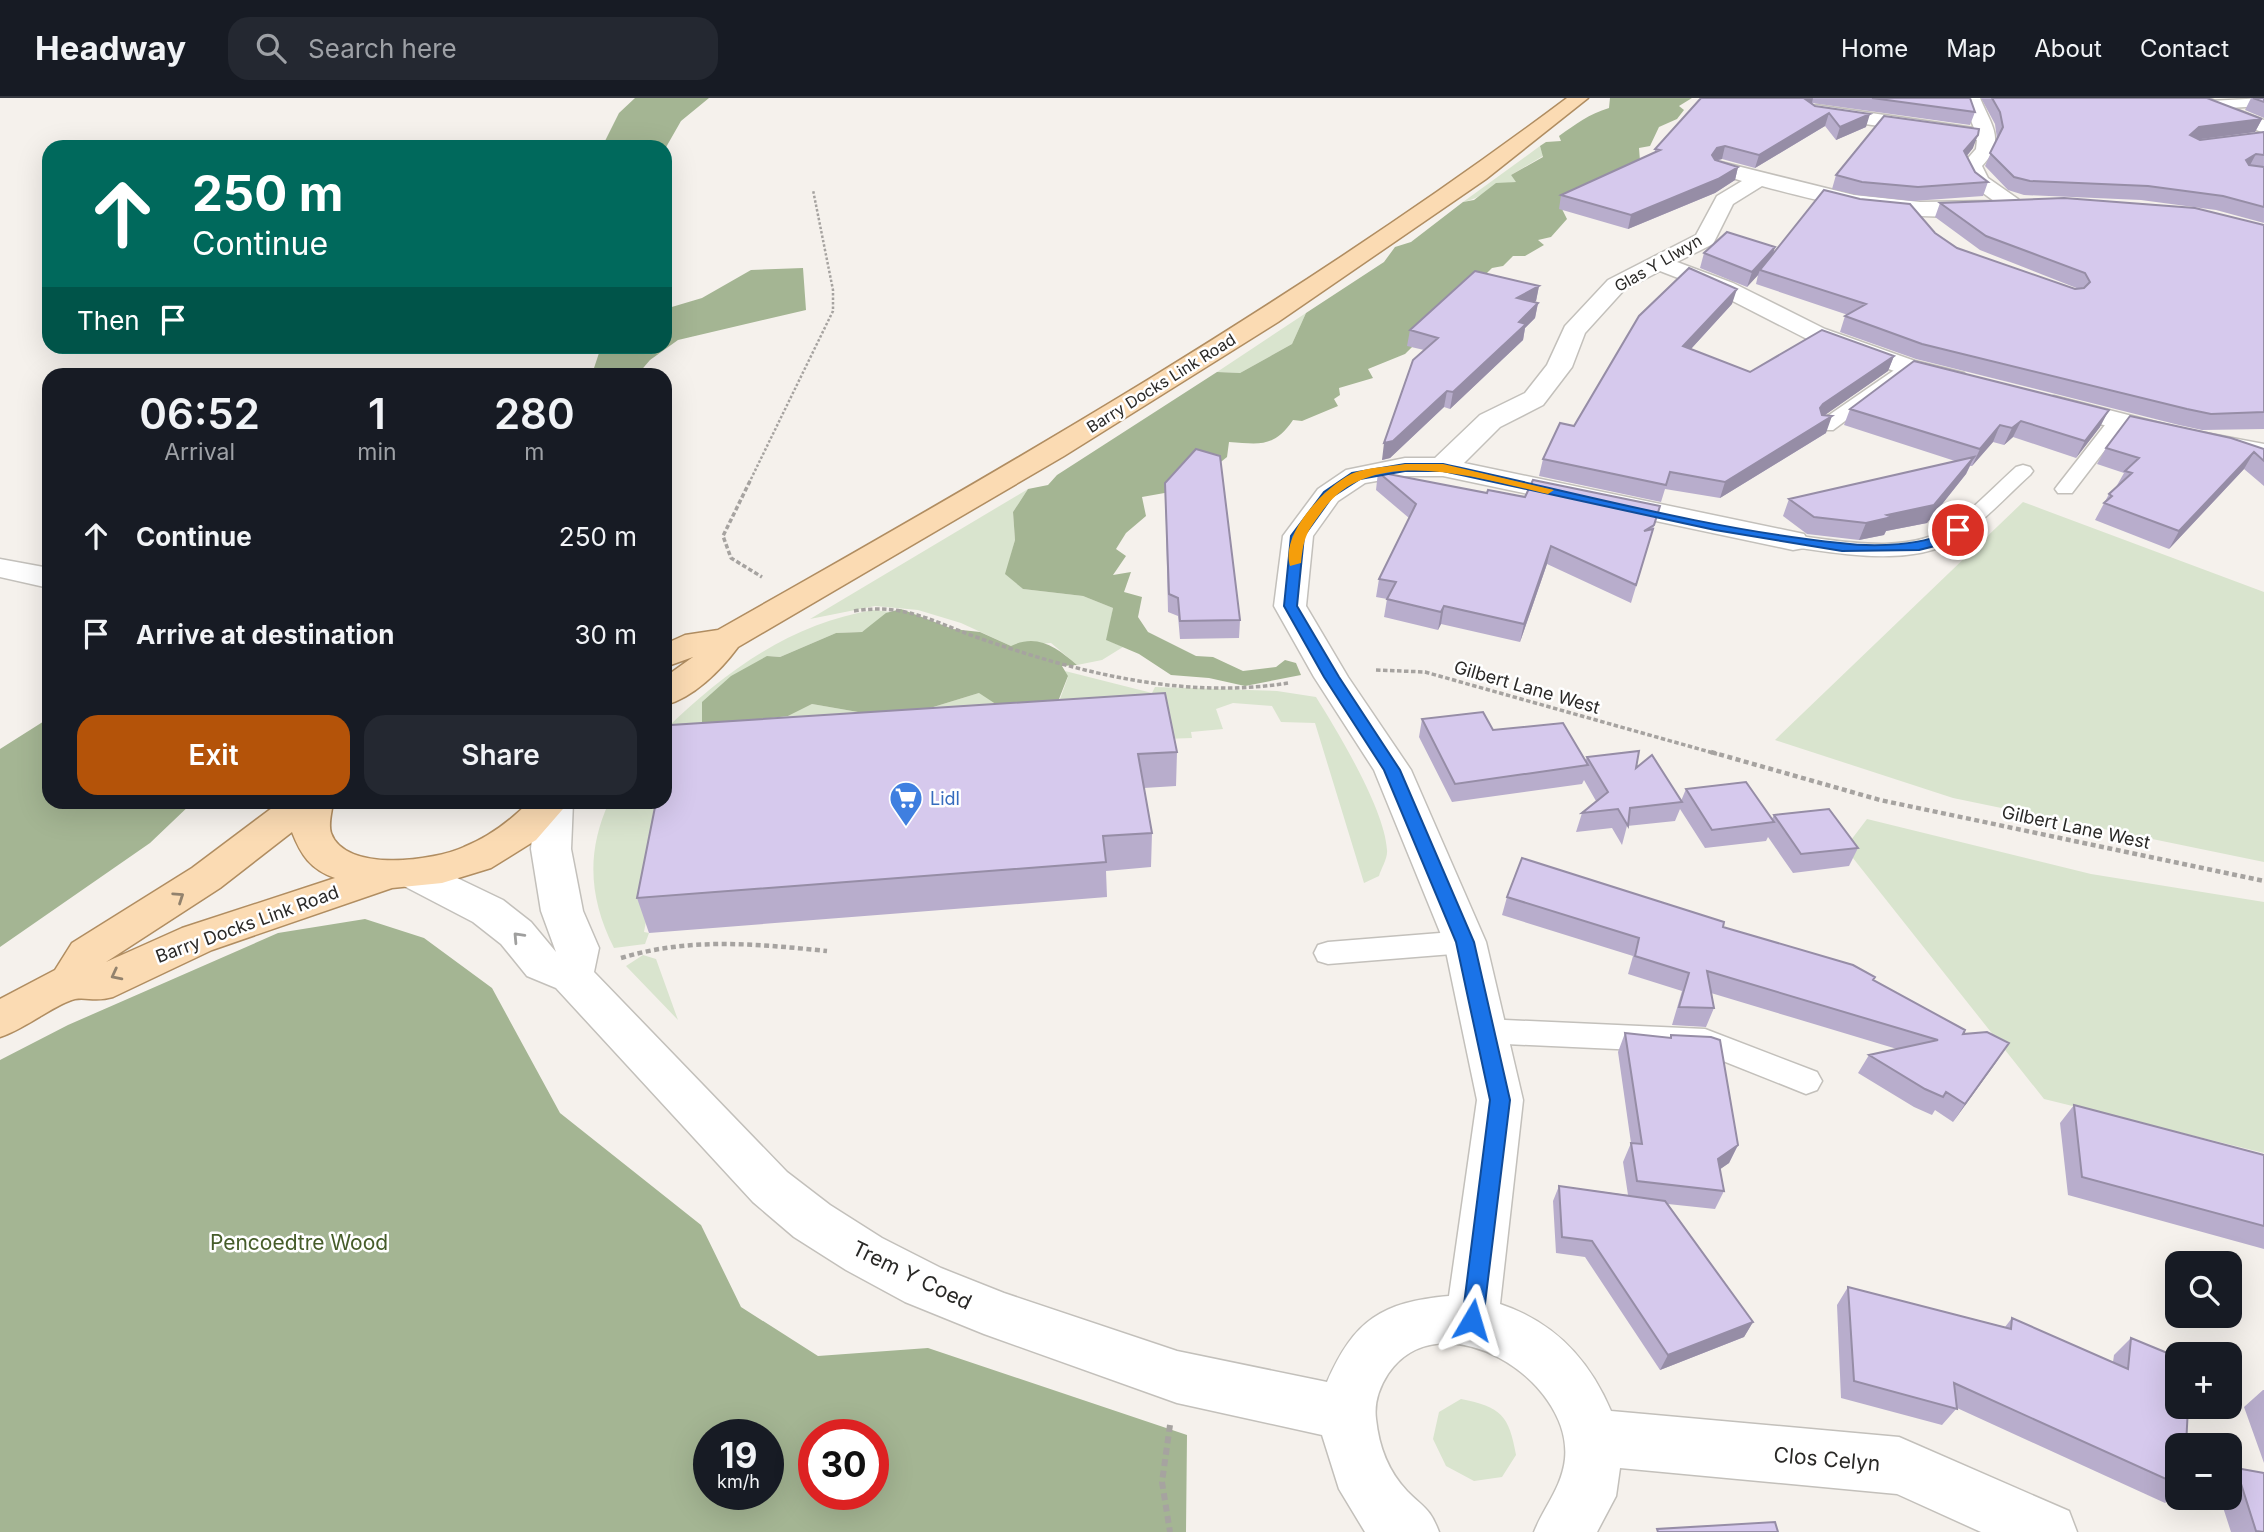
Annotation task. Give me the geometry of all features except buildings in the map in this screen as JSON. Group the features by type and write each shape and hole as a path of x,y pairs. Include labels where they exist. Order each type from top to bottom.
{"main road":[{"name":"Barry Docks Link Road","path":"672,689 713,659 726,640 982,495 1268,316 1441,199 1579,98"},
{"name":"Barry Docks Link Road","path":"672,653 697,642 726,640"},
{"name":"Barry Docks Link Road","path":"0,1020 70,982 87,954 206,878 297,809"},
{"path":"312,809 308,819 314,845 337,864 371,875 401,875"},
{"name":"Barry Docks Link Road","path":"70,982 98,985 197,939 401,875 462,864 505,845 535,822 546,809"}],"street":[{"path":"1971,98 1987,136 1986,150 1972,165 1979,181 2011,203"},
{"path":"2192,98 2261,135"},
{"path":"1813,111 1987,136"},
{"path":"1721,168 1856,204 1913,210 2034,203"},
{"name":"Glas Y Llwyn","path":"1443,467 1490,421 1534,399 1559,366 1574,331 1616,285 1705,239 1724,200 1760,179"},
{"path":"1913,210 1931,231"},
{"path":"1658,263 1725,288 1816,334 1906,367 1985,387"},
{"path":"2025,397 2178,436 2264,452"},
{"path":"1472,1320 1500,1100 1485,1031 1465,942 1392,770 1331,677 1290,606 1298,536 1328,495 1356,476 1405,467 1443,467 1793,541"},
{"path":"0,568 42,577"},
{"path":"552,809 551,849 562,911 578,948 571,976"},
{"name":"Trem Y Coed","path":"401,875 488,911 516,933 542,965 571,976 770,1186 812,1221 864,1254 923,1285 1003,1317 1177,1377 1347,1413"},
{"path":"1410,1532 1395,1522 1367,1489 1351,1451 1347,1413 1354,1377 1374,1348 1402,1328 1436,1318 1472,1320 1505,1330 1536,1348 1553,1365 1581,1404 1592,1437 1593,1478 1579,1516 1563,1532"},
{"name":"Clos Celyn","path":"1592,1437 1899,1466 2048,1532"}],"lane":[{"path":"2210,106 2264,102"},
{"path":"1826,426 1906,367"},
{"path":"2064,489 2119,420"},
{"path":"1793,541 1842,547 1931,544 1947,539 2023,471"},
{"path":"1328,953 1465,942"},
{"path":"1485,1031 1705,1041 1806,1081"}],"path":[{"path":"797,599 731,558 723,536 833,312 833,290 814,190"},
{"name":"Gilbert Lane West","path":"797,599 805,624 841,613 874,608 921,614 976,637 1126,681 1244,690 1374,670 1425,673 1880,800 2264,881"},
{"path":"571,976 640,950 703,941 827,951"},
{"path":"1170,1532 1162,1482 1177,1377"}],"green space":[{"path":"635,98 709,98 681,121 670,140 606,140 619,113"},
{"path":"1610,98 1692,98 1679,106 1684,110 1677,119 1659,127 1650,146 1639,148 1640,161 1560,205 1567,219 1551,237 1538,240 1544,245 1525,256 1513,256 1503,266 1492,268 1405,354 1368,369 1373,378 1339,388 1340,395 1334,399 1338,406 1302,421 1293,420 1273,440 1258,443 1229,442 1227,457 1187,489 1142,497 1146,516 1126,533 1116,549 1126,556 1113,575 1131,572 1124,592 1142,597 1138,617 1148,632 1196,656 1213,657 1243,671 1276,667 1285,660 1296,663 1301,675 1245,686 1209,678 1171,675 1139,654 1106,640 1113,608 1083,596 1023,589 1005,574 1015,540 1013,512 1028,489 1048,485 1057,475 1217,372 1240,373 1292,344 1306,313 1384,262 1395,247 1411,242 1463,202 1474,200 1496,183 1516,182 1511,175 1543,157 1540,146 1546,142 1561,141 1559,136 1571,127 1609,108"},
{"path":"1540,146 1543,156 1511,175 1517,182 1499,185 1463,202"},
{"path":"803,268 806,310 678,340 672,344 672,307 702,298 751,270"},
{"path":"1306,313 1292,344 1240,373 1217,372"},
{"path":"599,354 658,354 643,368 594,368"},
{"path":"1028,489 1013,512 1015,540 1006,574 1023,589 1083,596 1113,608 1107,640 1123,647 1102,660 1077,665 1051,643 1011,646 961,623 918,610 875,606 810,619"},
{"path":"2023,502 2264,592 2264,862 1953,798 1775,740"},
{"path":"901,609 953,629 980,632 1011,646 1030,641 1047,644 1077,665 1062,666 1068,676 1055,709 1017,718 979,693 917,712 858,712 812,704 788,716 702,726 702,702 731,676 767,656 780,657 836,633 862,632 886,613"},
{"path":"874,610 891,612 862,632 836,633 780,657 767,656 788,716 812,704 858,712 917,712 979,693 1060,699 1068,677 1065,671 1152,693 1155,687 1277,691 1316,697 1359,772 1378,814 1387,850 1379,876 1364,883 1315,723 1281,722 1272,706 1233,703 1216,709 1223,729 1191,732 1192,738 677,756 672,783 672,724 711,689 760,653 815,626"},
{"path":"42,722 42,809 186,809 150,843 0,947 0,749"},
{"path":"606,809 667,809 644,932 649,933 645,944 614,948 599,911 595,893 594,857"},
{"path":"1867,819 2091,874 2264,902 2264,1153 2044,1099 1845,848"},
{"name":"Pencoedtre Wood","path":"365,919 424,938 492,988 560,1113 701,1225 741,1307 818,1356 928,1348 1187,1435 1186,1532 0,1532 0,1060 68,1025 278,933"},
{"path":"643,955 656,959 678,1020 626,966"},
{"path":"1461,1399 1494,1410 1506,1422 1516,1455 1502,1477 1474,1481 1446,1466 1433,1439 1439,1412"}],"slow traffic":[{"path":"1295,563 1298,536 1328,495 1356,476 1405,467 1443,467 1548,490"}],"place":[{"name":"Lidl","path":"906,828"}],"route":[{"path":"1472,1320 1500,1100 1495,1077 1465,942 1392,770 1331,677 1290,606 1298,536 1328,495 1356,476 1405,467 1443,467 1715,527 1842,547 1919,546 1947,539 1958,530"}]}
